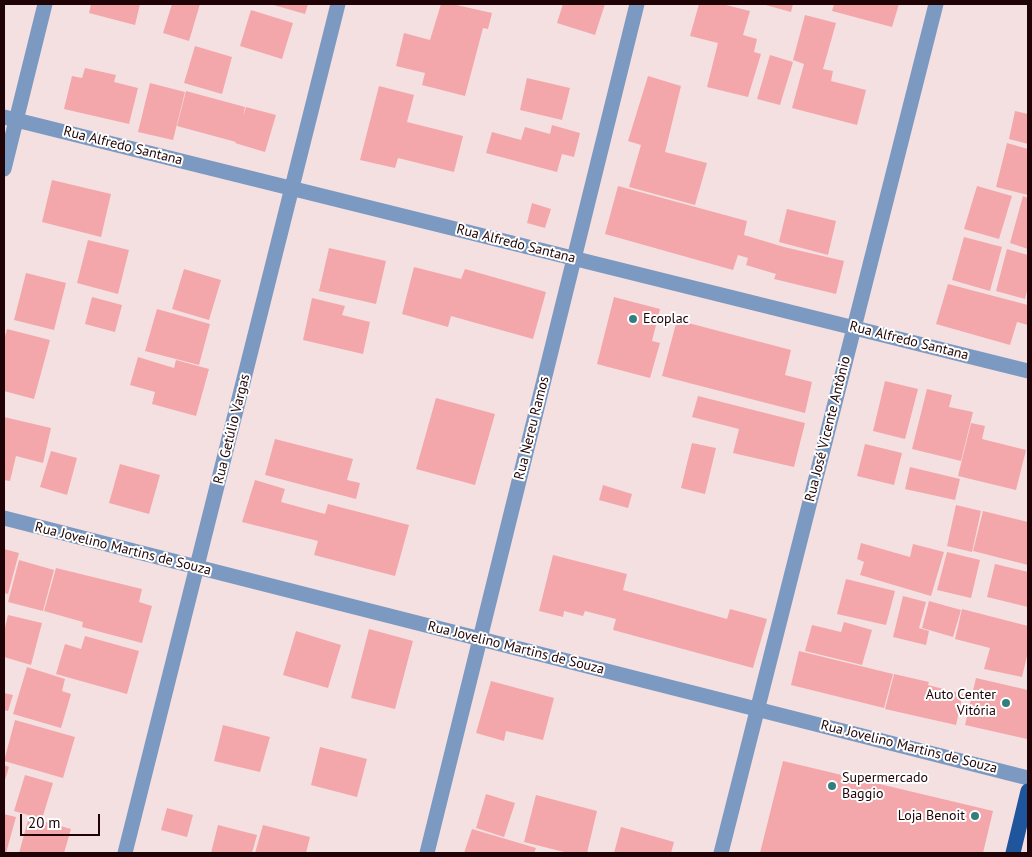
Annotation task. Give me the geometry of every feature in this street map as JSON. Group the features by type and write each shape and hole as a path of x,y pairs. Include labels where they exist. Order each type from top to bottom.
{"main road":[{"path":"1012,853 1028,791"}],"street":[{"path":"4,169 10,118 45,4"},
{"name":"Rua Getúlio Vargas","path":"125,853 338,4"},
{"name":"Rua Nereu Ramos","path":"427,853 637,4"},
{"name":"Rua José Vicente Antônio","path":"721,853 936,4"},
{"name":"Rua Alfredo Santana","path":"10,118 1028,371"},
{"name":"Rua Jovelino Martins de Souza","path":"4,518 1028,778"}],"building":[{"path":"91,4 140,4 135,25 89,13"},
{"path":"172,4 200,4 189,41 163,33"},
{"path":"270,4 308,4 305,14"},
{"path":"441,4 452,4 492,13 488,29 483,28 465,96 422,85 425,73 396,66 404,33 430,40"},
{"path":"563,4 605,4 595,35 557,23"},
{"path":"699,4 722,4 750,11 743,35 757,39 754,52 761,54 748,97 707,87 718,43 690,36"},
{"path":"762,4 793,4 791,12"},
{"path":"834,4 899,4 892,27 832,11"},
{"path":"251,10 293,23 282,59 240,46"},
{"path":"805,15 836,23 823,69 833,71 831,81 866,90 857,125 792,108 804,64 793,60"},
{"path":"195,46 232,57 222,94 184,83"},
{"path":"770,55 793,62 780,105 757,99"},
{"path":"85,68 116,75 114,82 138,88 129,124 64,109 72,76 82,78"},
{"path":"648,76 681,86 665,152 707,163 695,205 629,187 641,145 628,141"},
{"path":"527,78 570,88 562,120 520,110"},
{"path":"150,83 185,92 173,140 138,132"},
{"path":"379,86 414,95 407,122 463,136 454,172 398,158 395,168 360,160"},
{"path":"186,91 245,107 243,116 246,107 276,115 265,152 177,126"},
{"path":"1015,111 1028,114 1028,144 1009,139"},
{"path":"552,125 580,133 574,157 562,154 557,172 486,153 492,132 521,140 525,127 550,134"},
{"path":"1007,143 1028,149 1028,195 996,187"},
{"path":"52,180 111,194 101,237 42,222"},
{"path":"618,186 747,221 744,235 784,247 844,261 836,294 774,279 776,274 746,265 748,258 738,255 733,270 605,234"},
{"path":"977,186 1012,196 999,239 964,229"},
{"path":"1023,196 1028,198 1028,249 1010,243"},
{"path":"532,203 551,209 545,228 527,223"},
{"path":"787,209 836,221 828,255 779,242"},
{"path":"964,237 1002,247 990,291 952,280"},
{"path":"88,240 129,250 118,294 77,283"},
{"path":"329,248 386,261 376,304 319,291"},
{"path":"1007,249 1028,255 1028,287 1025,299 996,291"},
{"path":"414,267 461,279 465,269 546,292 533,339 451,316 448,327 402,314"},
{"path":"184,269 221,280 209,320 172,309"},
{"path":"26,273 66,283 54,330 14,320"},
{"path":"948,284 1028,305 1028,325 1017,322 1010,345 936,324"},
{"path":"92,297 122,305 115,332 85,324"},
{"path":"614,297 660,309 652,341 660,343 650,378 597,364"},
{"path":"312,298 345,306 342,315 370,322 363,354 303,340"},
{"path":"157,309 210,324 199,365 145,351"},
{"path":"677,320 791,350 785,375 812,382 805,413 662,376"},
{"path":"7,329 50,340 34,399 4,391 4,340"},
{"path":"138,357 174,368 176,360 209,369 196,416 152,404 155,392 130,385"},
{"path":"885,381 918,389 905,439 873,431"},
{"path":"927,389 952,395 949,407 973,412 961,461 912,449"},
{"path":"698,396 805,423 794,467 733,453 739,429 692,417"},
{"path":"436,398 495,414 475,485 416,469"},
{"path":"4,417 51,428 43,463 16,456 10,481 4,480"},
{"path":"971,423 985,426 982,439 1026,450 1016,490 958,476"},
{"path":"275,439 353,459 347,480 360,483 356,499 265,475"},
{"path":"692,443 716,448 705,494 681,488"},
{"path":"865,444 902,453 894,485 857,476"},
{"path":"51,451 77,458 67,495 40,487"},
{"path":"120,464 160,475 149,514 109,503"},
{"path":"910,467 960,479 955,500 905,489"},
{"path":"255,480 285,489 281,502 325,514 328,504 409,525 395,576 314,555 318,541 242,522"},
{"path":"603,485 632,494 628,508 599,500"},
{"path":"956,505 981,511 972,552 947,546"},
{"path":"983,511 1028,522 1028,565 973,551"},
{"path":"861,543 910,557 913,544 944,552 931,596 860,575 864,562 857,559"},
{"path":"4,549 19,553 8,594 4,593"},
{"path":"947,552 980,560 971,598 937,590"},
{"path":"553,555 627,574 623,590 727,619 730,609 767,619 753,668 613,630 616,619 585,611 583,616 564,611 563,617 539,611"},
{"path":"19,560 54,570 43,611 8,602"},
{"path":"995,564 1028,572 1028,607 987,597"},
{"path":"56,568 142,589 139,602 152,606 142,643 82,627 83,622 44,611"},
{"path":"846,579 895,591 886,625 837,614"},
{"path":"903,596 926,602 919,628 929,631 926,645 893,637"},
{"path":"929,601 961,610 953,637 922,628"},
{"path":"962,609 1028,626 1028,652 1022,677 984,669 990,648 955,639"},
{"path":"8,615 42,623 31,665 4,657 4,632"},
{"path":"844,622 872,630 862,665 805,651 812,625 841,632"},
{"path":"369,629 413,641 395,709 351,698"},
{"path":"296,631 341,645 328,688 283,675"},
{"path":"85,636 139,651 127,694 56,674 65,644 81,649"},
{"path":"799,651 893,674 884,708 791,685"},
{"path":"27,667 65,679 62,691 71,694 61,728 13,714"},
{"path":"894,674 929,682 928,685 963,694 956,725 885,709"},
{"path":"976,678 1028,690 1027,739 965,725"},
{"path":"491,681 554,698 543,740 506,731 504,741 476,733"},
{"path":"4,693 13,695 8,711 4,710"},
{"path":"15,720 75,737 63,778 4,761"},
{"path":"223,725 270,737 260,772 214,761"},
{"path":"320,747 367,759 357,797 311,785"},
{"name":"Supermercado Baggio","path":"783,761 993,811 983,853 760,853"},
{"path":"4,765 9,767 4,783"},
{"path":"25,775 53,783 42,819 14,811"},
{"path":"486,794 515,803 504,837 476,828"},
{"path":"536,795 597,811 587,853 568,853 524,842"},
{"path":"167,808 193,815 187,837 161,830"},
{"path":"4,814 16,817 6,853 4,853"},
{"path":"29,817 71,829 64,853 19,853"},
{"path":"218,825 257,835 252,853 211,853"},
{"path":"263,825 310,837 306,853 255,853"},
{"path":"621,827 674,842 671,853 614,853"},
{"path":"472,829 536,848 534,853 464,853"}],"place":[{"name":"Ecoplac","path":"633,319"},
{"name":"Auto Center Vitória","path":"1006,703"},
{"name":"Supermercado Baggio","path":"832,786"},
{"name":"Loja Benoit","path":"975,816"}]}
